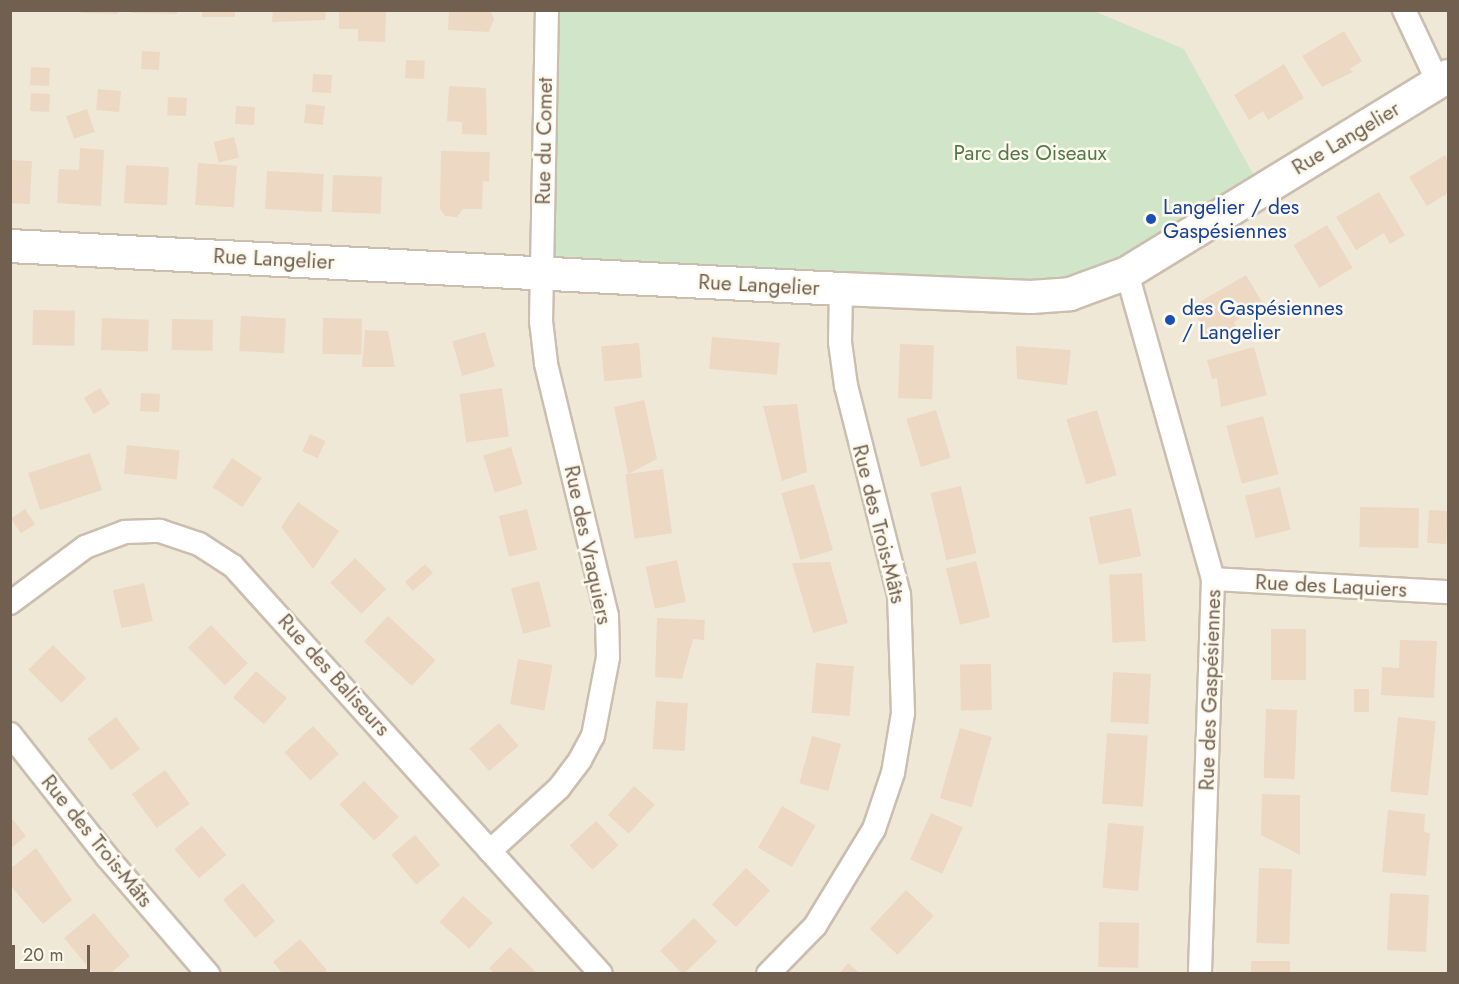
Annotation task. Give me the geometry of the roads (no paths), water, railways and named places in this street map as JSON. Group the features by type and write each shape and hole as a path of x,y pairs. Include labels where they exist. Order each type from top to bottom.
{"street":[{"name":"Rue du Comet","path":"541,272 547,10"},
{"path":"1404,10 1443,79"},
{"name":"Rue Langelier","path":"10,246 841,289 1031,297 1070,294 1127,273 1443,79"},
{"name":"Rue des Vraquiers","path":"490,851 559,788 580,760 593,736 608,657 607,616 546,363 541,272"},
{"name":"Rue des Gaspésiennes","path":"1127,273 1213,579 1200,974"},
{"name":"Rue des Trois-Mâts","path":"768,974 815,926 874,829 893,774 903,713 899,595 846,386 840,342 841,289"},
{"name":"Rue des Baliseurs","path":"10,603 86,547 125,532 160,531 199,544 233,566 268,601 601,974"},
{"name":"Rue des Laquiers","path":"1213,579 1449,592"},
{"name":"Rue des Trois-Mâts","path":"10,734 107,857 207,974"}],"place":[{"name":"Langelier / des Gaspésiennes","path":"1151,219"},
{"name":"des Gaspésiennes / Langelier","path":"1170,320"}],"park label":[{"name":"Parc des Oiseaux","path":"1030,153"}]}
